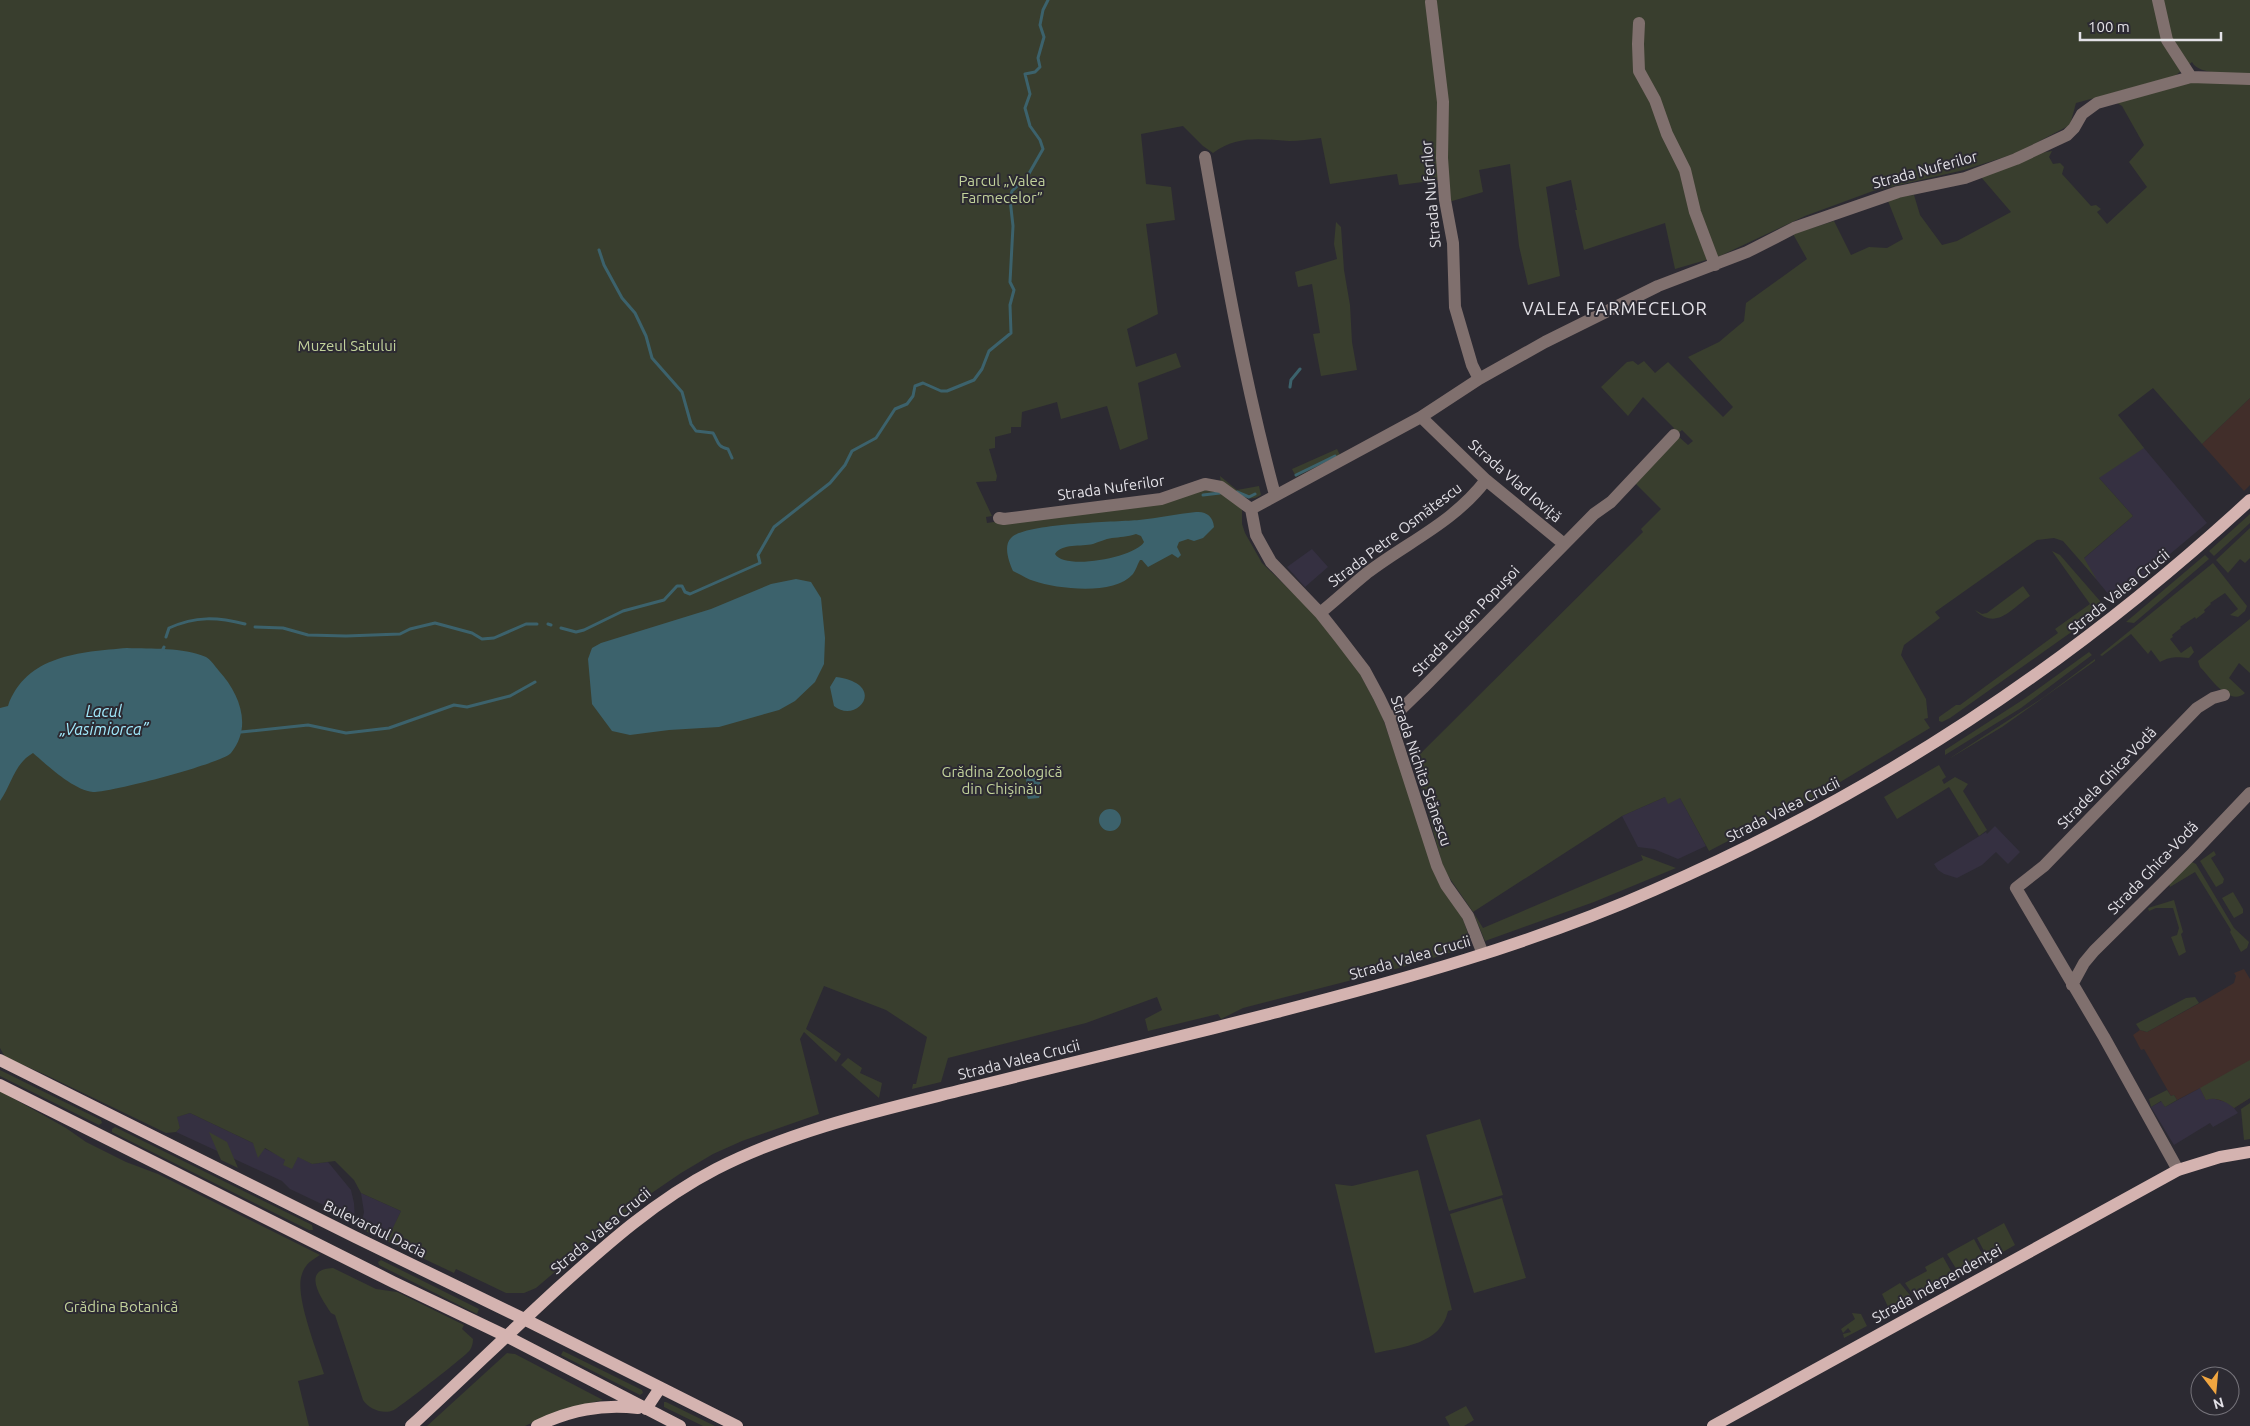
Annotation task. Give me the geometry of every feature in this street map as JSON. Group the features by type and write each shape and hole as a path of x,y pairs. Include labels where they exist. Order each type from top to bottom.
{"main road":[{"name":"Strada Valea Crucii","path":"411,1426 524,1319 638,1218 688,1185 750,1153 859,1116 1279,1012 1483,954 1580,920 1651,892 1749,847 1880,777 1974,719 2084,640 2189,556 2250,500"},
{"name":"Bulevardul Dacia","path":"0,1060 737,1426"},
{"path":"0,1085 506,1336 680,1426"},
{"path":"101,1136 112,1116"},
{"name":"Strada Independenței","path":"1713,1426 2178,1170 2250,1152"},
{"path":"646,1409 660,1388"},
{"path":"537,1426 555,1417 588,1408 606,1406 646,1409"}],"street":[{"path":"2158,0 2168,40 2191,77"},
{"name":"Strada Nuferilor","path":"1431,2 1443,102 1442,158 1445,200 1453,243 1455,307 1472,365 1479,379"},
{"path":"1640,23 1638,44 1639,71 1655,100 1667,134 1686,170 1694,212 1715,265"},
{"name":"Strada Nuferilor","path":"999,518 1161,499 1205,484 1221,487 1252,509 1421,417 1479,379 1545,342 1658,286 1747,252 1794,228 1898,192 1965,178 2016,159 2067,134 2074,128 2082,114 2097,103 2191,77 2250,79"},
{"path":"1205,157 1231,309 1252,406 1275,495"},
{"name":"Strada Vlad Ioviță","path":"1421,417 1486,480 1564,544 1594,514 1611,502 1674,435"},
{"name":"Strada Petre Osmătescu","path":"1320,613 1368,573 1455,513 1471,500 1486,480"},
{"name":"Strada Nichita Stănescu","path":"1252,509 1256,535 1271,562 1320,613 1365,671 1390,720 1437,866 1446,885 1468,916 1483,954"},
{"name":"Strada Eugen Popușoi","path":"1390,720 1424,688 1564,544"},
{"name":"Stradela Ghica-Vodă","path":"2072,984 2016,888 2044,866 2197,708 2213,698 2224,696"},
{"name":"Strada Ghica-Vodă","path":"2072,984 2094,952 2250,793"},
{"path":"2072,984 2104,1037 2178,1170"}],"shaded area":[{"path":"2250,398 2250,485 2244,491 2202,444"},
{"path":"2117,416 2207,523 2114,601 2081,561 2133,516 2099,478"},
{"path":"1312,549 1328,567 1305,587 1287,567"},
{"path":"1665,797 1680,798 1706,846 1678,859 1654,849 1638,847 1622,816"},
{"path":"1995,826 2020,852 2008,864 1996,852 1982,865 1957,878 1938,870 1934,864 1986,832 1987,834"},
{"path":"2244,969 2250,979 2250,1098 2234,1108 2230,1103 2212,1098 2206,1100 2200,1088 2177,1100 2174,1095 2171,1096 2144,1049 2141,1050 2133,1035 2140,1030 2147,1032 2234,983 2236,976 2234,973"},
{"path":"2200,1088 2212,1098 2230,1103 2238,1113 2213,1127 2210,1123 2174,1145 2151,1107 2162,1101 2165,1107"},
{"path":"190,1113 282,1157 292,1168 298,1156 312,1164 328,1162 351,1190 355,1220 290,1189 282,1181 176,1132 180,1128 176,1117"},
{"path":"361,1193 401,1211 390,1235 362,1222 364,1212"}],"green space":[{"path":"0,0 2250,0 2250,74 2209,72 2202,70 2192,62 2175,76 2076,103 2070,125 2017,153 1964,170 1873,191 1805,216 1720,256 1675,269 1665,223 1584,250 1575,210 1577,210 1571,180 1546,187 1560,276 1528,285 1519,246 1510,164 1479,170 1483,192 1442,204 1439,180 1399,185 1397,174 1330,184 1321,138 1293,141 1259,139 1240,141 1222,147 1213,153 1183,126 1141,134 1146,184 1171,187 1175,220 1146,224 1158,314 1127,329 1136,367 1176,353 1181,367 1138,383 1148,439 1120,450 1107,406 1061,419 1057,402 1022,412 1021,427 1011,427 1011,433 995,437 995,448 989,449 997,476 996,481 976,482 992,516 986,517 987,523 1211,488 1239,503 1242,510 1242,524 1245,533 1262,563 1327,626 1353,661 1381,713 1412,803 1464,922 1469,937 1467,939 1469,947 1403,967 1243,1008 1221,1019 1218,1014 1148,1031 1145,1019 1162,1010 1157,997 1086,1023 948,1058 941,1082 912,1089 913,1084 916,1084 927,1037 886,1010 824,986 806,1029 841,1054 836,1062 804,1032 800,1039 819,1114 742,1141 713,1154 640,1201 536,1288 524,1293 506,1293 456,1269 454,1273 361,1229 362,1222 390,1234 401,1211 361,1193 354,1180 335,1161 312,1164 298,1157 292,1169 283,1165 285,1160 265,1148 258,1158 253,1143 190,1113 177,1117 180,1128 176,1132 166,1133 5,1057 0,1048"},
{"path":"2204,79 2250,84 2250,398 2202,444 2153,388 2118,415 2144,448 2099,478 2133,516 2084,558 2097,580 2063,541 2054,538 2037,540 1935,612 1940,618 1904,645 1901,655 1926,699 1928,718 1924,719 1930,728 1797,808 1795,806 1709,851 1680,798 1668,804 1665,797 1622,816 1473,912 1444,870 1416,770 1418,756 1643,532 1641,529 1661,509 1635,483 1679,437 1688,445 1693,441 1682,430 1677,434 1672,431 1674,428 1643,397 1628,416 1601,387 1627,362 1633,361 1638,365 1644,361 1655,373 1668,362 1723,417 1733,407 1688,357 1719,342 1744,321 1746,303 1807,259 1793,234 1834,221 1851,255 1869,247 1887,248 1903,239 1888,201 1898,197 1914,195 1920,215 1942,245 1957,241 2011,212 1981,177 2034,154 2052,151 2049,157 2053,164 2060,163 2064,167 2062,174 2091,206 2096,205 2101,209 2097,212 2107,224 2147,187 2129,162 2144,145 2122,106 2117,103"},
{"path":"1336,222 1341,227 1344,270 1350,305 1352,342 1357,370 1321,376 1313,334 1320,333 1312,284 1298,287 1295,272 1337,259 1334,244"},
{"path":"1337,449 1340,455 1296,477 1292,469"},
{"path":"1220,476 1237,490 1259,486 1261,495 1256,498 1240,496 1221,484"},
{"path":"2250,514 2250,523 2214,556 2209,551"},
{"path":"2250,528 2250,558 2245,563 2240,559 2228,573 2216,560"},
{"path":"2052,551 2060,555 2100,601 2101,611 1950,718 1942,722 1939,721 1939,717 1956,705 1960,705 2058,633 2055,629 2090,604"},
{"path":"2205,555 2209,559 2134,623 2126,622"},
{"path":"2213,563 2247,606 2245,611 2238,617 2230,615 2238,609 2225,593 2210,603 2204,610 2205,612 2196,619 2195,617 2180,627 2170,639 2181,653 2191,646 2194,652 2189,658 2178,657 2160,662 2151,650 2148,654 2131,634 2102,656 2100,655"},
{"path":"2023,586 2030,596 2003,616 1990,618 1983,616 1975,610 1982,614 1987,613"},
{"path":"2250,619 2250,673 2239,663 2229,678 2245,693 2233,696 2226,694 2214,683 2200,667 2198,661"},
{"path":"2089,652 2092,655 2021,708 1945,755 1945,750 2024,699"},
{"path":"2095,659 2095,661 2002,727 1947,760 2044,697"},
{"path":"1939,765 1946,777 1942,780 1944,784 1955,777 1968,784 1963,791 1987,830 1979,836 1949,787 1897,819 1884,797"},
{"path":"2214,851 2216,855 2211,858 2224,879 2223,883 2216,887 2200,861"},
{"path":"1641,855 1676,868 1594,902 1485,941 1473,912 1483,928 1643,860"},
{"path":"2192,862 2196,864 2234,928 2249,942 2247,948 2241,952 2230,932 2231,930 2195,872 2170,887 2169,884"},
{"path":"2233,892 2243,909 2243,913 2234,918 2222,898"},
{"path":"2174,900 2183,932 2181,934 2186,952 2179,956 2171,937 2177,935 2179,928 2173,908 2156,908 2149,911 2148,908"},
{"path":"2195,997 2199,1003 2147,1032 2140,1030 2136,1024 2186,998"},
{"path":"848,1058 862,1068 860,1073 882,1083 879,1098 841,1065"},
{"path":"2250,1060 2250,1098 2234,1108 2221,1100 2206,1100 2200,1088"},
{"path":"0,1070 101,1120 102,1123 99,1125 0,1076"},
{"path":"2167,1090 2177,1100 2165,1107 2161,1101 2151,1107 2149,1099"},
{"name":"Grădina Botanică","path":"0,1091 66,1128 86,1142 126,1162 158,1174 320,1255 307,1265 300,1283 304,1309 324,1374 298,1381 309,1426 0,1426"},
{"path":"2250,1103 2250,1139 2244,1140 2241,1109"},
{"path":"1480,1119 1503,1195 1449,1211 1426,1135"},
{"path":"115,1127 312,1225 313,1230 309,1230 112,1132 112,1129"},
{"path":"209,1132 227,1142 238,1168 221,1160"},
{"path":"1418,1170 1452,1310 1448,1311 1438,1331 1429,1337 1409,1346 1375,1353 1335,1184 1352,1186"},
{"path":"1502,1198 1526,1278 1474,1293 1450,1214"},
{"path":"2004,1223 2015,1245 1989,1260 1977,1238"},
{"path":"1974,1239 1986,1261 1960,1275 1947,1254"},
{"path":"1943,1257 1955,1278 1916,1299 1905,1283 1927,1271 1925,1267"},
{"path":"381,1260 479,1309 477,1314 379,1265 378,1262"},
{"path":"333,1268 376,1289 397,1292 464,1325 462,1329 473,1339 471,1349 394,1410 385,1412 373,1408 363,1400 335,1315 327,1307 316,1286 315,1279 318,1273"},
{"path":"1900,1283 1914,1300 1891,1313 1882,1294"},
{"path":"1852,1313 1861,1314 1867,1326 1844,1338 1843,1334 1851,1332 1848,1328 1843,1333 1841,1329 1855,1319"},
{"path":"563,1351 642,1390 643,1393 640,1395 561,1355"},
{"path":"507,1353 515,1354 603,1400 560,1410 525,1426 427,1426"},
{"path":"664,1402 715,1426 703,1426 664,1407"},
{"path":"1466,1406 1474,1420 1464,1426 1450,1426 1445,1417"}],"water":[{"path":"1189,513 1206,513 1211,517 1214,527 1203,538 1179,542 1177,547 1181,555 1178,558 1172,554 1148,567 1140,560 1133,574 1113,586 1085,589 1044,584 1013,571 1008,559 1007,545 1011,538 1019,533 1033,529 1071,524 1139,520","holes":["1136,534 1141,536 1144,542 1138,548 1115,557 1085,562 1061,559 1055,554 1062,548 1093,544 1109,538"]},
{"path":"796,579 811,582 821,598 825,638 824,664 815,682 795,701 779,710 719,727 630,735 612,731 592,704 588,659 592,648 601,643 711,609 771,584"},
{"name":"Lacul „Vasimiorca”","path":"127,648 167,649 187,652 206,657 211,661 232,689 241,710 241,732 238,743 231,753 223,758 165,777 120,788 93,792 77,787 69,782 33,753 17,769 0,801 0,708 8,706 16,689 41,666 73,655"},
{"path":"836,677 852,681 861,687 865,694 864,701 859,707 843,710 834,706 830,687"},
{"path":"1035,769 1040,779 1040,795 1039,798 1028,799 1027,777 1029,770"},
{"path":"1110,809 1118,812 1121,820 1118,828 1110,831 1102,828 1099,820 1102,812"}],"waterway":[{"path":"561,628 576,632 584,630 623,611 664,600 677,586 682,586 685,592 690,594 760,563 758,555 774,527 830,483 845,465 852,451 876,438 895,409 907,404 913,396 915,386 923,383 941,391 947,391 974,380 982,369 989,351 1011,333 1010,305 1014,290 1010,282 1013,226 1010,199 1012,191 1027,177 1043,149 1040,140 1030,126 1025,108 1030,94 1025,74 1035,72 1040,67 1038,58 1044,37 1040,25 1043,10 1048,0"},
{"path":"599,250 604,265 622,298 635,313 646,336 652,358 682,392 691,424 696,431 713,433 720,445 728,449 732,458"},
{"path":"1290,387 1291,380 1300,369"},
{"path":"1296,475 1335,456"},
{"path":"1237,492 1249,497 1255,494"},
{"path":"1203,495 1220,493"},
{"path":"166,637 169,628 188,621 216,619 245,624"},
{"path":"255,627 283,628 308,635 346,636 400,634 410,629 435,623 472,633 482,639 494,638 526,624 537,624"},
{"path":"241,732 308,725 346,733 389,728 454,705 467,707 510,696 535,682"}],"district":[{"name":"VALEA FARMECELOR","path":"1615,309"}],"park label":[{"name":"Parcul „Valea Farmecelor”","path":"1002,190"},
{"name":"Muzeul Satului","path":"347,346"},
{"name":"Grădina Zoologică din Chișinău","path":"1002,780"}]}
